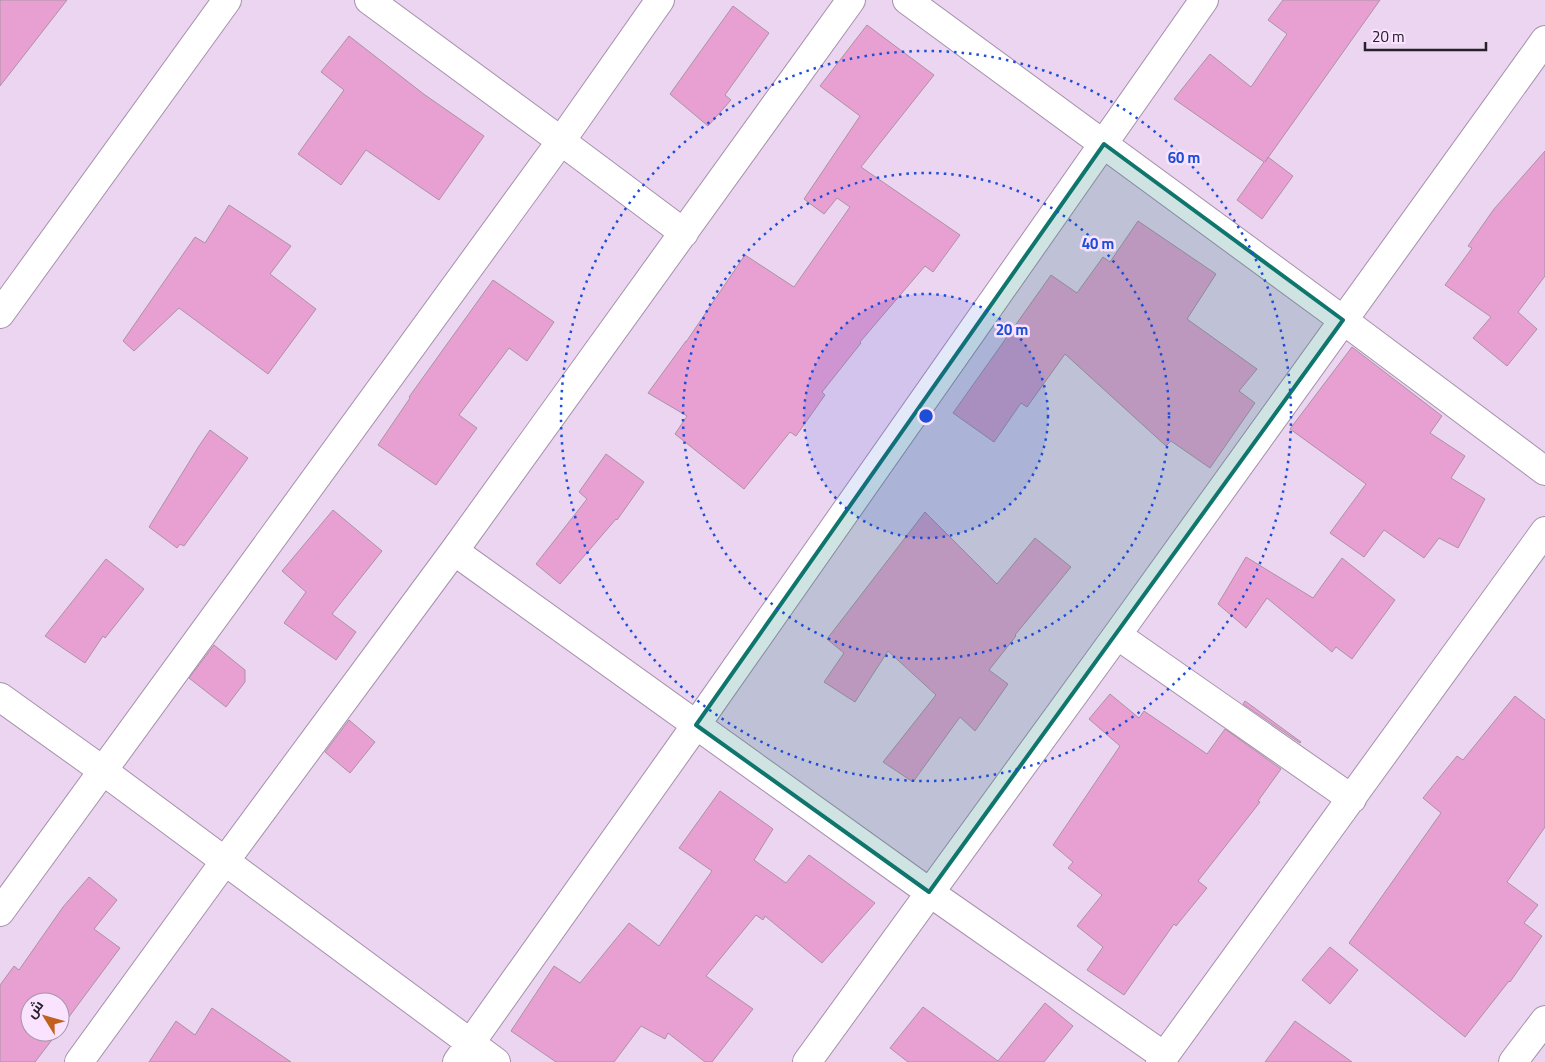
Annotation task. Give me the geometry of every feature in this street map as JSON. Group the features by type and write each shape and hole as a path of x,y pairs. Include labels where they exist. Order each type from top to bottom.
{"street":[{"path":"0,314 227,0"},
{"path":"369,0 684,234"},
{"path":"0,912 561,141 660,0"},
{"path":"79,1062 454,551 851,0"},
{"path":"907,0 1343,320 1545,471"},
{"path":"464,1053 1204,0"},
{"path":"806,1062 1117,635 1545,40"},
{"path":"454,551 1162,1059 1545,531"},
{"path":"1117,635 1352,799"},
{"path":"0,697 225,861 464,1053 496,1062"},
{"path":"1513,1062 1545,1020"}],"highlighted area":[{"path":"1104,144 1343,320 929,892 696,725"}],"building":[{"path":"0,0 67,0 0,86"},
{"path":"1283,0 1380,0 1268,157 1293,176 1262,219 1237,200 1264,162 1174,99 1210,54 1251,87 1287,34 1268,20"},
{"path":"733,6 769,33 725,95 731,100 708,126 670,94"},
{"path":"867,25 934,75 861,167 960,235 933,272 925,266 860,342 822,392 825,395 796,436 790,432 744,489 675,434 687,416 648,393 686,342 745,255 794,287 850,207 837,198 824,214 804,199 860,116 820,86"},
{"path":"349,36 425,95 484,136 439,200 366,150 341,185 298,154 344,90 321,72"},
{"path":"1545,151 1545,276 1518,312 1537,329 1507,366 1473,338 1491,317 1445,285 1472,248 1468,246 1494,209"},
{"path":"229,205 291,246 270,274 316,309 268,374 179,308 134,351 123,341 195,237 205,243"},
{"path":"1138,221 1216,274 1187,319 1257,369 1239,391 1255,403 1210,468 1171,441 1166,446 1065,354 1027,407 1021,403 994,442 953,413 1051,275 1077,293 1103,257 1110,262"},
{"path":"493,280 554,322 527,361 509,348 459,415 477,428 436,485 378,445 409,397"},
{"path":"1352,347 1442,416 1430,433 1465,456 1451,478 1485,499 1458,548 1439,538 1424,558 1384,530 1364,557 1330,533 1366,484 1290,429"},
{"path":"210,430 248,458 184,546 180,544 177,548 149,527"},
{"path":"606,454 644,482 617,520 560,584 536,564 587,499 579,492"},
{"path":"333,510 382,551 332,614 356,632 336,660 284,623 306,592 282,571"},
{"path":"925,512 997,584 1035,538 1071,567 989,670 1008,684 975,731 960,717 913,782 883,762 936,695 888,651 855,702 824,682 844,653 827,639"},
{"path":"1246,557 1313,598 1342,558 1395,600 1352,659 1336,647 1332,652 1267,598 1246,628 1218,604"},
{"path":"106,559 144,589 105,638 103,636 85,663 45,636"},
{"path":"214,645 245,670 245,682 226,707 189,678"},
{"path":"1110,694 1139,718 1144,711 1207,754 1225,729 1281,769 1258,801 1260,802 1198,881 1207,888 1176,926 1174,924 1124,995 1087,970 1103,947 1077,926 1102,895 1068,868 1073,862 1053,845 1120,746 1089,719"},
{"path":"1515,696 1545,720 1545,827 1507,882 1538,905 1524,923 1542,936 1510,982 1465,1037 1349,943 1441,813 1423,798 1457,756 1463,760"},
{"path":"1245,701 1301,742 1243,704"},
{"path":"349,720 375,742 350,773 325,752"},
{"path":"720,791 773,829 754,860 786,883 809,855 875,903 822,963 765,916 763,920 756,915 706,976 753,1009 712,1062 705,1062 668,1033 665,1039 641,1026 614,1062 556,1062 511,1031 554,966 580,983 629,923 659,946 712,871 679,848"},
{"path":"89,877 117,900 94,929 120,948 70,1016 70,992 20,992 20,1042 50,1042 35,1062 0,1062 0,985 14,966 19,970 63,907"},
{"path":"1330,947 1358,970 1330,1004 1302,980"},
{"path":"1045,1003 1073,1026 1044,1062 908,1062 890,1048 923,1007 998,1061"},
{"path":"212,1008 291,1062 149,1062 176,1021 195,1035"},
{"path":"1295,1021 1352,1062 1265,1062"}]}
